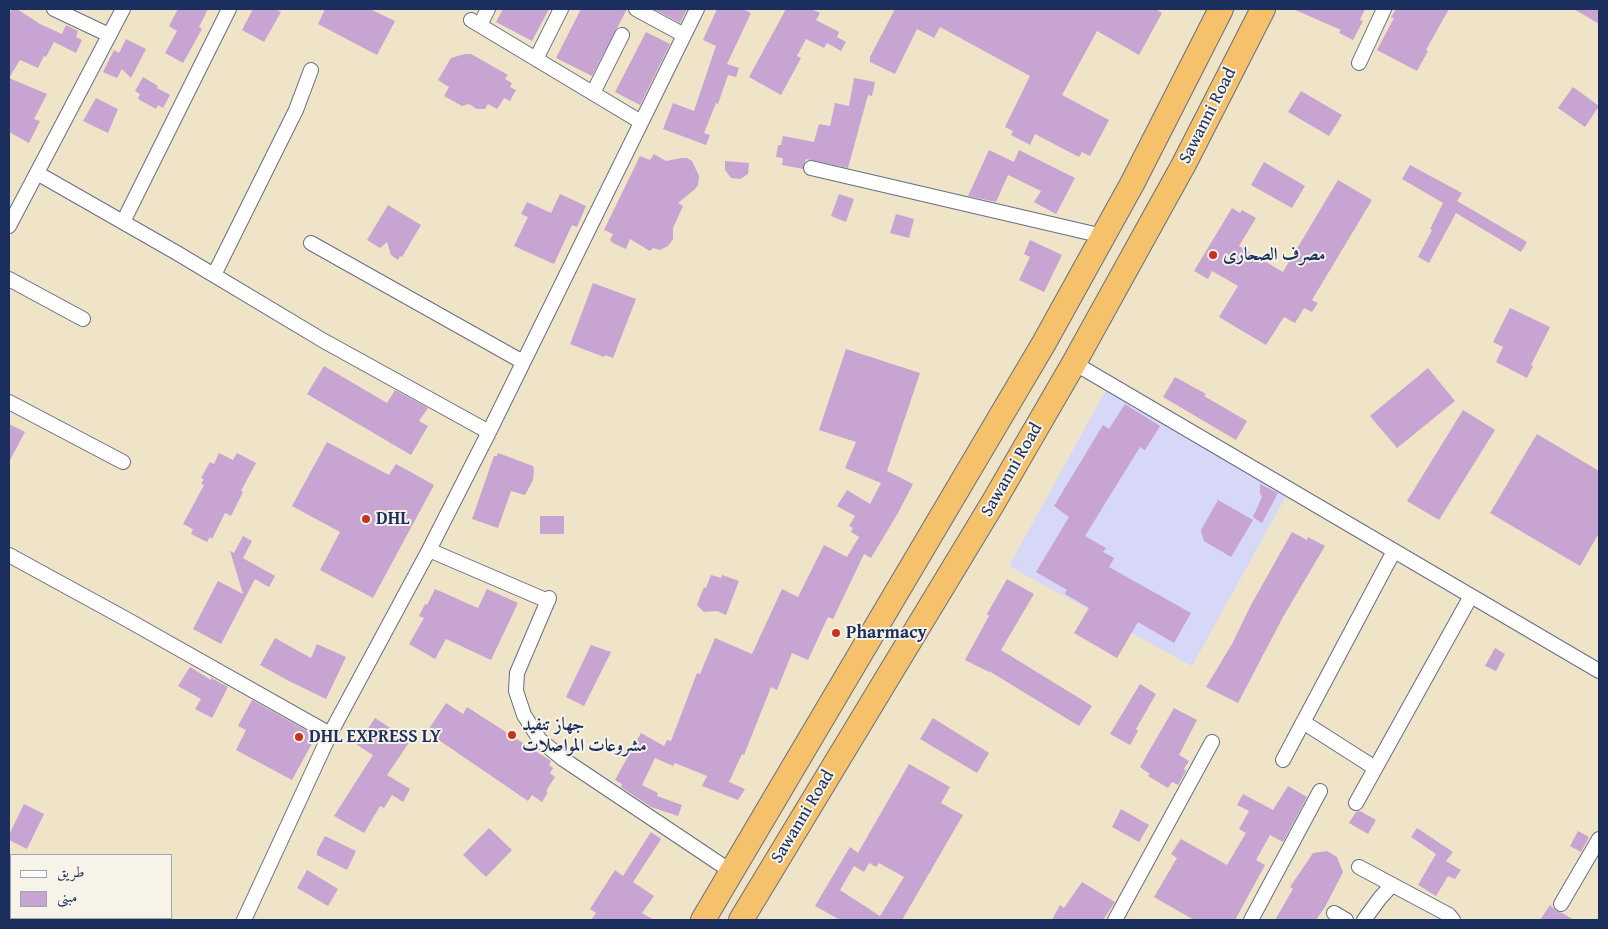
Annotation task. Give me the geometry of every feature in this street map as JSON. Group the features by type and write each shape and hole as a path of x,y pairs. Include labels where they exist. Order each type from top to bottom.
{"highway":[{"name":"Sawanni Road","path":"703,920 1044,343 1132,184 1220,9"},
{"name":"Sawanni Road","path":"741,920 989,510 1074,363 1184,164 1260,11"}],"street":[{"path":"54,9 109,35"},
{"path":"9,226 123,9"},
{"path":"123,222 229,9"},
{"path":"488,9 476,22 641,122"},
{"path":"536,58 561,9"},
{"path":"636,9 684,35"},
{"path":"244,920 330,734 429,550 489,432 697,9"},
{"path":"1359,63 1384,9"},
{"path":"593,93 622,35"},
{"path":"214,275 296,110 311,70"},
{"path":"811,168 1103,236"},
{"path":"37,173 324,341 489,432"},
{"path":"311,243 523,362"},
{"path":"9,279 84,319"},
{"path":"1074,363 1599,671"},
{"path":"9,402 123,462"},
{"path":"429,550 549,600 517,673 516,691 518,703 540,740 563,758 732,872"},
{"path":"1284,760 1394,551"},
{"path":"9,555 330,734"},
{"path":"1356,803 1471,596"},
{"path":"1303,722 1375,768"},
{"path":"1115,920 1212,742"},
{"path":"1250,920 1320,791"},
{"path":"1561,904 1599,839"},
{"path":"1359,868 1449,915 1453,920"},
{"path":"1364,920 1392,885"},
{"path":"1334,914 1346,920"}],"shaded area":[{"path":"1106,390 1289,491 1192,666 1009,566"}],"building":[{"path":"12,9 17,9 40,24 62,34 66,25 78,31 76,37 82,40 76,53 54,42 38,68 20,60 9,78 9,14"},
{"path":"178,9 208,9 199,27 202,29 183,63 165,53 177,31 169,26"},
{"path":"253,9 275,9 281,12 264,42 242,30"},
{"path":"325,9 370,9 395,21 377,55 318,24"},
{"path":"503,9 549,9 532,41 496,22"},
{"path":"581,9 627,9 592,76 556,58"},
{"path":"654,9 687,9 680,23"},
{"path":"717,9 743,9 751,13 727,64 739,68 736,77 728,75 718,104 716,103 704,133 710,135 706,145 663,129 673,103 694,111 716,46 703,40"},
{"path":"786,9 811,9 820,13 816,20 839,32 837,37 846,42 841,51 827,43 824,48 806,39 797,56 801,58 781,95 749,77"},
{"path":"895,9 1155,9 1162,13 1139,55 1097,31 1062,95 1109,120 1090,156 1082,152 1079,157 1035,134 1030,145 1011,135 1013,131 1005,127 1030,76 940,27 934,38 917,29 895,74 870,62 870,57"},
{"path":"1293,9 1365,9 1360,20 1363,21 1353,40 1339,33 1341,30"},
{"path":"1396,9 1449,9 1426,50 1428,51 1417,71 1377,50 1394,18 1391,17"},
{"path":"1574,9 1599,9 1599,24"},
{"path":"646,32 670,44 640,105 615,92"},
{"path":"126,39 146,49 131,78 122,69 117,78 103,72 114,50 119,53"},
{"path":"471,54 508,75 505,79 512,83 510,87 516,90 510,101 504,98 497,109 488,104 485,109 477,109 469,104 462,106 444,96 449,87 438,80 451,58"},
{"path":"143,77 170,95 163,108 158,105 156,109 138,99 140,94 135,91"},
{"path":"9,78 47,94 34,119 40,121 29,143 9,132"},
{"path":"854,78 875,82 872,96 868,95 848,168 806,159 803,169 782,165 783,158 776,157 778,145 781,145 783,136 814,142 819,124 830,126 835,103 849,106"},
{"path":"1573,87 1599,106 1585,127 1558,108"},
{"path":"1301,91 1342,115 1329,136 1288,112"},
{"path":"96,98 118,109 108,133 83,121"},
{"path":"989,150 1014,162 1019,150 1075,178 1056,214 1034,202 1041,191 1008,175 996,202 968,196"},
{"path":"654,154 666,161 687,158 692,161 699,176 698,185 678,203 683,206 673,228 673,239 668,246 660,250 653,248 650,251 630,239 626,249 613,243 610,240 613,234 604,230 640,156 650,160"},
{"path":"725,161 749,163 748,174 740,179 731,178 725,170"},
{"path":"1264,162 1305,186 1292,208 1251,185"},
{"path":"1410,165 1462,193 1457,201 1527,242 1521,252 1456,213 1429,263 1418,257 1443,203 1402,179"},
{"path":"1338,180 1372,200 1312,300 1318,303 1312,312 1304,308 1295,323 1284,317 1266,345 1219,317 1238,286 1212,271 1208,279 1194,271 1232,208 1240,213 1242,210 1256,218 1239,246 1283,272"},
{"path":"560,194 586,206 577,227 572,225 554,264 514,246 528,217 521,214 527,202 551,213"},
{"path":"839,194 854,199 846,222 831,216"},
{"path":"388,205 421,225 402,257 400,256 398,260 391,255 387,242 380,248 367,240"},
{"path":"896,214 914,219 909,238 890,233"},
{"path":"1030,240 1062,255 1044,292 1019,280 1030,257 1024,254"},
{"path":"593,283 636,299 613,358 605,355 604,357 570,344"},
{"path":"1510,308 1550,327 1531,365 1533,366 1527,378 1496,362 1503,347 1493,342"},
{"path":"846,349 920,373 887,471 913,484 871,558 864,554 833,619 828,617 808,660 792,653 777,690 771,687 744,755 742,754 729,782 745,789 738,800 702,786 707,776 675,763 673,766 655,758 642,785 658,793 657,796 682,805 678,816 651,807 621,787 622,784 615,780 641,733 664,746 667,740 671,741 697,673 700,674 715,638 752,654 782,589 798,597 824,545 847,557 859,537 851,532 853,528 849,526 855,516 837,506 847,490 870,504 881,483 845,468 856,442 819,430"},
{"path":"324,366 387,403 395,390 428,408 419,421 428,426 411,455 307,394"},
{"path":"1428,368 1455,401 1397,448 1370,416"},
{"path":"1175,377 1206,394 1204,396 1247,421 1236,440 1163,397"},
{"path":"1125,404 1160,426 1145,450 1140,447 1085,536 1106,548 1103,552 1114,558 1109,567 1191,613 1174,643 1138,622 1117,658 1074,633 1089,608 1065,594 1067,590 1036,572 1069,517 1054,506 1103,425 1109,429"},
{"path":"1463,410 1495,430 1439,520 1407,501"},
{"path":"9,424 25,432 9,462"},
{"path":"1537,434 1599,471 1599,533 1580,566 1490,513"},
{"name":"DHL","path":"327,442 389,475 396,464 434,485 373,598 320,570 340,532 292,506"},
{"path":"219,453 233,460 237,453 256,463 241,491 243,492 231,516 225,513 212,539 210,537 207,542 191,534 193,529 183,524 204,485 201,484 204,479 201,478 210,462 214,464"},
{"path":"498,453 533,466 534,470 533,480 525,495 511,491 498,528 472,519 494,456 497,456"},
{"path":"1260,484 1278,493 1262,523 1253,517 1262,497"},
{"path":"1218,500 1253,520 1231,557 1204,541 1202,535 1201,530"},
{"path":"540,516 564,516 564,534 540,534"},
{"path":"1292,532 1307,540 1308,537 1325,546 1283,617 1238,703 1206,687 1232,644 1251,605"},
{"path":"243,536 252,541 243,558 275,576 269,587 255,579 221,644 193,629 218,581 243,594 230,551 234,553"},
{"path":"711,575 721,578 722,575 739,581 726,615 717,611 704,612 697,605"},
{"path":"1007,579 1034,594 1001,650 1092,706 1079,726 989,671 965,660 989,616 987,614"},
{"path":"435,589 478,608 487,589 518,603 491,660 446,639 435,659 409,644 424,618 419,616"},
{"path":"275,638 311,658 317,644 346,657 326,699 260,665"},
{"path":"591,645 611,652 584,706 566,697"},
{"path":"1495,648 1505,654 1496,671 1485,666"},
{"path":"190,667 211,680 211,678 228,687 212,718 195,709 201,699 178,686"},
{"path":"1140,684 1156,694 1136,729 1138,731 1130,745 1110,734"},
{"path":"252,700 316,736 292,780 236,750 246,730 238,726"},
{"path":"446,703 463,714 467,707 551,761 549,765 553,768 550,773 555,777 546,791 548,792 542,802 532,795 528,801 427,732"},
{"path":"1174,708 1197,720 1179,755 1189,761 1184,769 1186,771 1178,785 1172,782 1168,788 1148,776 1150,774 1140,767"},
{"path":"375,718 410,741 387,775 410,789 403,802 392,795 384,808 380,806 364,833 334,816 373,755 357,745"},
{"path":"933,718 989,753 977,773 920,739"},
{"path":"909,764 950,787 941,803 963,815 902,920 840,920 815,906 850,847 858,853","holes":["869,863 876,867 879,863 904,877 880,916 840,890 854,866 864,872"]},
{"path":"1288,786 1307,797 1283,842 1270,835 1256,860 1265,865 1235,920 1194,920 1154,897 1177,858 1171,854 1181,839 1227,865 1246,833 1239,829 1249,811 1237,805 1243,794 1273,810"},
{"path":"24,804 44,814 27,849 9,840 9,835"},
{"path":"1121,809 1149,825 1139,842 1112,827"},
{"path":"1360,811 1376,820 1368,834 1349,823 1356,812"},
{"path":"489,828 512,850 486,877 463,855"},
{"path":"1417,828 1453,852 1446,861 1461,870 1455,879 1448,876 1436,896 1418,885 1436,854 1411,837"},
{"path":"1578,831 1589,837 1581,852 1570,846"},
{"path":"651,832 661,839 633,882 654,896 642,913 654,920 591,920 596,913 590,909 615,870 623,876"},
{"path":"325,836 356,851 347,870 317,855 317,851"},
{"path":"1327,851 1337,857 1343,872 1316,920 1275,920 1293,889 1290,887 1313,853"},
{"path":"307,870 338,889 328,906 297,888"},
{"path":"1082,882 1115,902 1103,920 1052,920 1060,905 1064,908"},
{"path":"1550,905 1556,911 1574,920 1540,920"}],"place":[{"name":"مصرف الصحارى","path":"1213,255"},
{"name":"DHL","path":"366,519"},
{"name":"Pharmacy","path":"836,633"},
{"name":"جهاز تنفيد مشروعات المواصلات","path":"512,735"},
{"name":"DHL EXPRESS LY","path":"299,737"}]}
